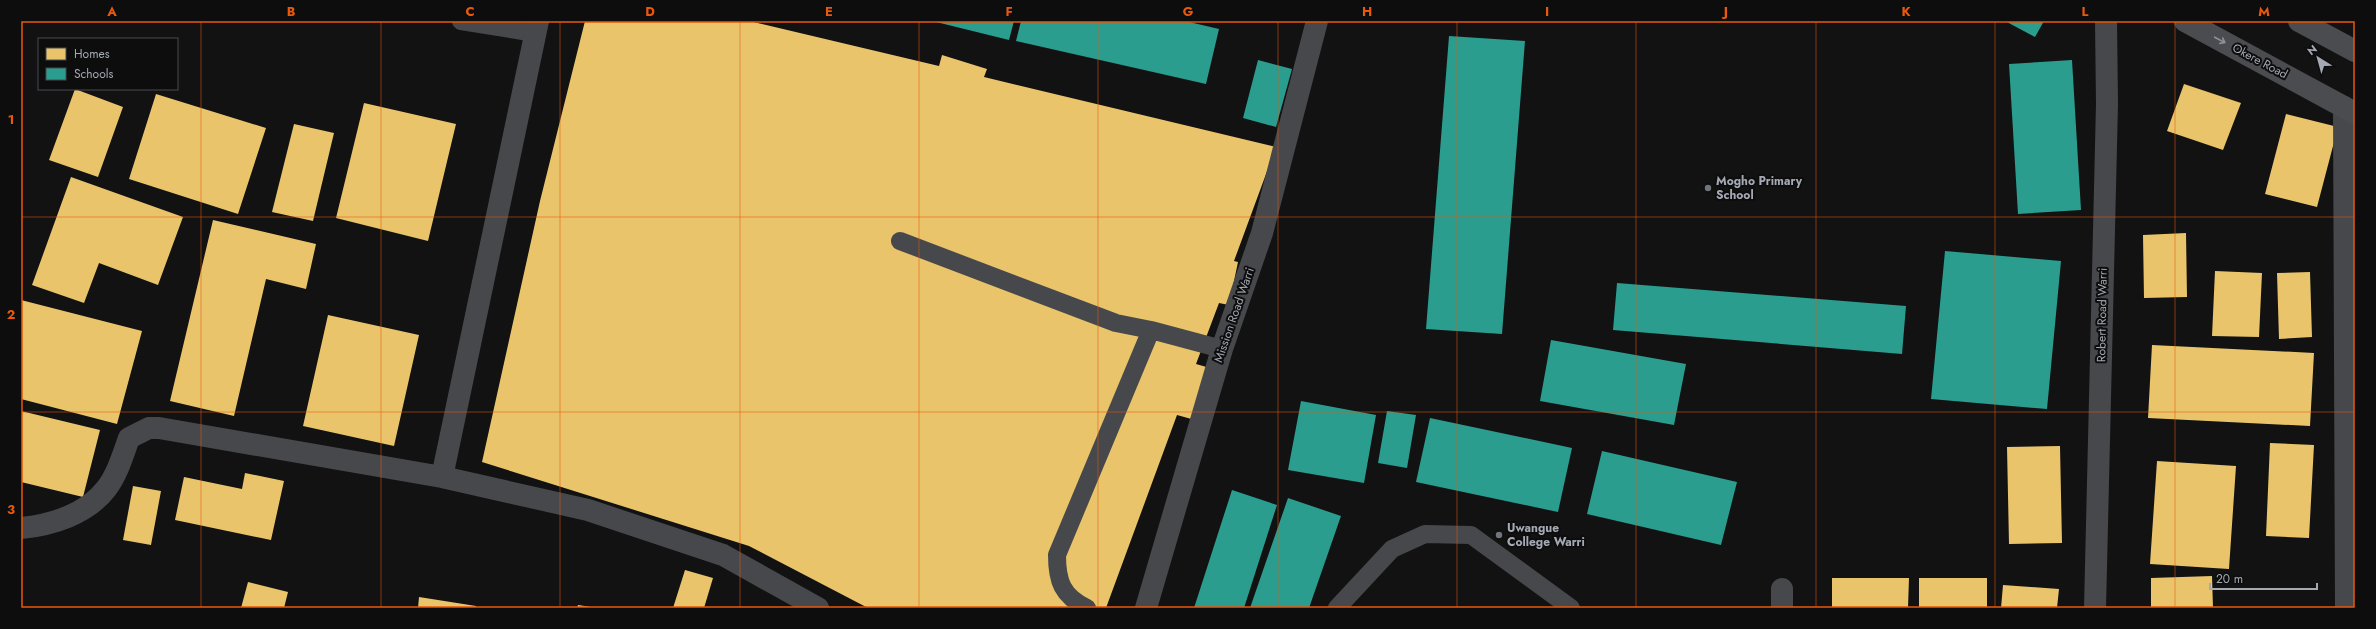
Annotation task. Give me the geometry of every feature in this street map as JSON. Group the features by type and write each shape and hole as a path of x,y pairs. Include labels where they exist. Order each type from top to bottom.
{"main road":[{"name":"Okere Road","path":"2186,21 2350,110"},
{"path":"2300,21 2355,52"}],"street":[{"name":"Mission Road Warri","path":"1146,608 1222,349 1262,233 1317,21"},
{"name":"Robert Road Warri","path":"2095,608 2107,104 2106,21"},
{"path":"442,477 536,27"},
{"path":"2346,608 2350,110"},
{"path":"21,528 65,518 87,508 107,489 120,464 129,438 148,428 442,477 588,510 723,556 818,608"}],"lane":[{"path":"461,21 536,27"},
{"path":"900,241 1116,323 1151,330 1222,349"},
{"path":"1087,608 1071,601 1057,574 1056,555 1151,330"},
{"path":"1337,608 1392,549 1425,534 1471,535 1571,608"}],"building: Homes":[{"path":"585,21 749,21 939,66 942,55 987,69 984,77 1276,147 1234,261 1238,262 1229,305 1219,303 1196,364 1210,368 1195,420 1177,415 1106,608 868,608 749,546 482,462 540,201"},
{"path":"2184,84 2241,103 2223,150 2167,131"},
{"path":"75,90 123,107 98,177 49,160"},
{"path":"156,94 266,128 238,214 129,179"},
{"path":"364,103 456,124 428,241 336,218"},
{"path":"2286,114 2338,127 2317,207 2265,194"},
{"path":"294,124 334,133 313,221 272,212"},
{"path":"71,177 183,217 158,285 99,263 84,303 32,285"},
{"path":"213,220 316,244 306,289 266,279 234,416 170,401"},
{"path":"2186,233 2187,297 2144,298 2143,235"},
{"path":"2215,271 2262,273 2259,337 2212,336"},
{"path":"2310,272 2312,337 2279,339 2277,273"},
{"path":"21,300 142,331 117,424 21,399"},
{"path":"328,315 419,335 394,446 303,426"},
{"path":"2152,345 2314,353 2310,426 2148,418"},
{"path":"21,411 100,430 83,497 21,482"},
{"path":"2270,443 2314,445 2309,538 2266,536"},
{"path":"2060,446 2062,543 2009,544 2007,447"},
{"path":"2157,461 2236,466 2229,569 2150,564"},
{"path":"245,473 284,481 271,540 175,520 184,477 242,489"},
{"path":"133,486 161,491 151,545 123,540"},
{"path":"685,570 713,578 704,608 673,608"},
{"path":"2212,576 2213,608 2151,608 2151,578"},
{"path":"1832,578 1909,578 1908,608 1832,608"},
{"path":"1919,578 1987,578 1987,608 1919,608"},
{"path":"248,582 288,592 284,608 241,608"},
{"path":"2003,585 2059,589 2057,608 2001,608"},
{"path":"419,597 476,606 476,608 418,608"},
{"path":"578,605 591,607 591,608 577,608"}],"building: Schools":[{"path":"932,21 1014,21 1009,40"},
{"path":"1021,21 1185,21 1219,29 1206,84 1016,41"},
{"path":"2005,21 2044,21 2035,37"},
{"path":"1449,36 1525,41 1502,334 1426,329"},
{"path":"1258,60 1292,69 1276,127 1243,118"},
{"path":"2072,60 2081,210 2018,214 2009,64"},
{"path":"1945,251 2061,261 2047,409 1931,399"},
{"path":"1617,283 1906,306 1902,354 1613,330"},
{"path":"1551,340 1686,364 1674,425 1540,401"},
{"path":"1301,401 1376,415 1364,483 1288,470"},
{"path":"1387,411 1416,415 1407,468 1378,463"},
{"path":"1430,418 1572,448 1558,512 1416,482"},
{"path":"1602,451 1737,482 1721,545 1587,514"},
{"path":"1232,490 1277,505 1244,608 1194,608"},
{"path":"1288,498 1341,516 1309,608 1250,608"}],"place":[{"name":"Mogho Primary School","path":"1708,188"},
{"name":"Uwangue College Warri","path":"1499,535"}]}
